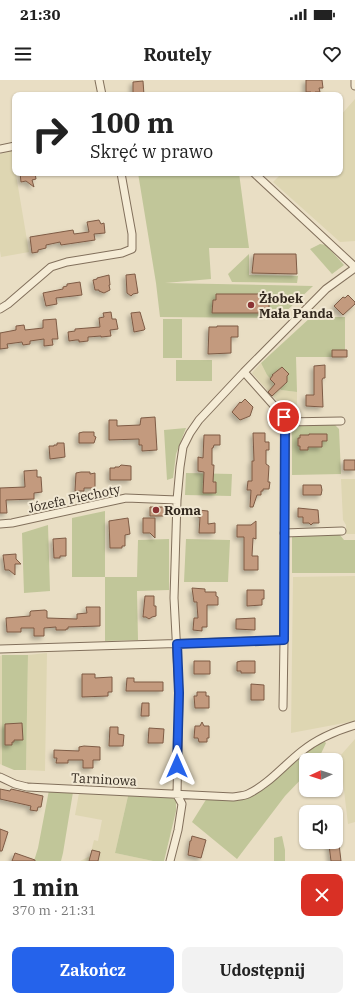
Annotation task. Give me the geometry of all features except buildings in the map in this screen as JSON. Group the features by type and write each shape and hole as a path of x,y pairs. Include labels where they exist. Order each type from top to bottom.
{"street":[{"path":"99,80 101,92"},
{"path":"355,80 355,86"},
{"path":"0,149 12,147"},
{"path":"0,309 8,304 51,267 67,262 122,253 132,249 132,234 122,176"},
{"path":"170,861 178,830 182,804 177,795 179,693 174,598 177,500 183,447 199,420 244,372 326,289 355,267 257,176"},
{"path":"244,372 284,417 285,422 283,707"},
{"path":"285,422 341,421"},
{"name":"Józefa Piechoty","path":"0,524 12,524 126,498 177,500"},
{"path":"284,533 342,531"},
{"path":"0,649 284,640"},
{"name":"Tarninowa","path":"0,777 15,784 27,786 233,798 247,794 260,787 302,751 321,738 355,725"}],"shaded area":[{"path":"355,99 355,241 340,242 273,182 279,176 343,176 343,113"},
{"path":"12,151 12,176 16,176 29,252 1,257 0,251 0,154"},
{"path":"261,363 267,375 281,390 297,392 297,414 289,414 252,373"},
{"path":"341,479 355,479 355,534 346,534 346,525 343,520"},
{"path":"355,576 355,721 291,733 293,577"},
{"path":"47,653 45,771 26,770 28,655"},
{"path":"2,655 2,765 0,764 0,656"},
{"path":"355,739 355,822 348,824 343,782 343,753"},
{"path":"79,793 128,796 115,853 153,861 80,861 90,856 94,840 98,841 102,820 75,815"}],"green space":[{"path":"138,176 239,176 249,248 209,248 211,279 165,283 313,286 279,318 160,317"},
{"path":"320,244 326,245 344,265 332,274 310,249"},
{"path":"249,254 249,275 298,276 297,283 232,282 228,274"},
{"path":"311,317 345,317 345,350 333,350 332,357 296,357 297,392 281,390 267,375 261,363"},
{"path":"163,319 182,319 182,358 163,358"},
{"path":"176,360 212,360 212,381 176,381"},
{"path":"335,425 339,429 341,474 292,475 292,431 296,426"},
{"path":"186,428 176,454 173,478 167,480 164,430"},
{"path":"186,473 232,474 231,496 185,495"},
{"path":"105,511 105,577 72,577 72,518"},
{"path":"48,525 50,591 24,593 22,533"},
{"path":"292,535 340,535 344,540 355,540 355,573 292,573"},
{"path":"169,539 169,590 137,591 138,640 105,641 105,577 137,577 138,540"},
{"path":"186,539 230,540 228,582 184,582"},
{"path":"2,655 28,655 26,770 14,770 2,765"},
{"path":"323,740 326,743 321,753 307,753"},
{"path":"299,759 299,781 285,796 237,859 192,822 207,798 233,799 261,789"},
{"path":"49,790 73,792 63,853 61,861 34,861 38,848"},
{"path":"128,796 176,798 176,811 164,861 153,861 115,853"},
{"path":"282,836 285,850 285,861 274,861 274,838"}],"place":[{"name":"Żłobek Mała Panda","path":"251,305"},
{"name":"Roma","path":"156,510"}],"route":[{"path":"177,766 179,693 177,644 284,640 284,417"}]}
